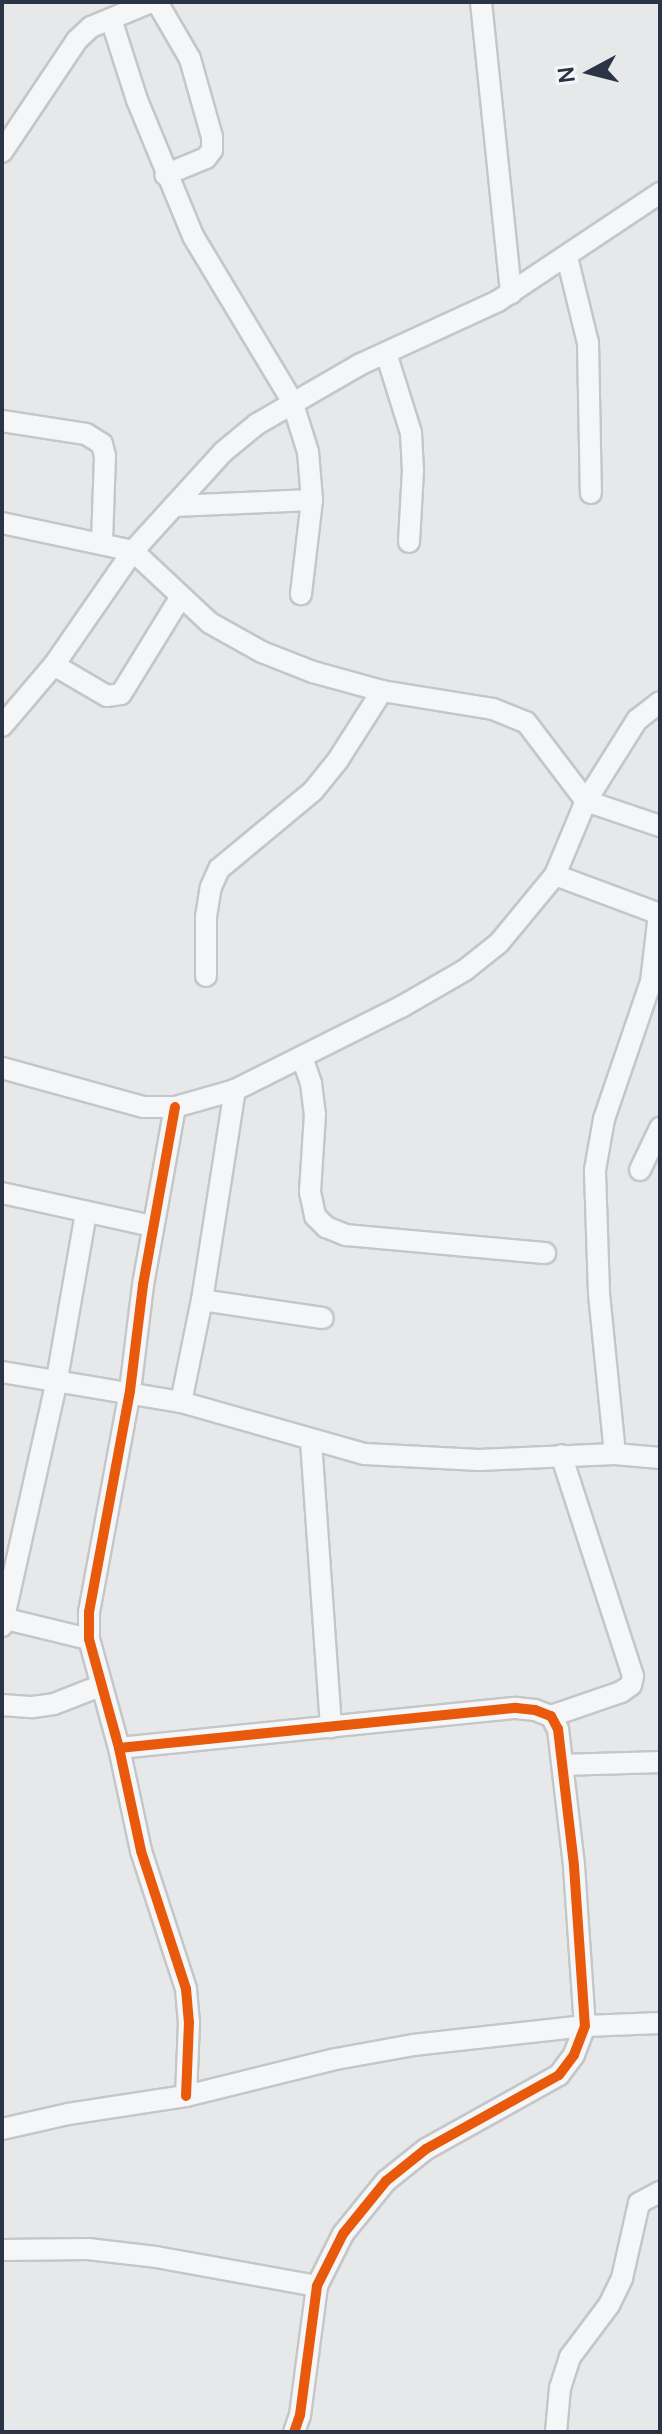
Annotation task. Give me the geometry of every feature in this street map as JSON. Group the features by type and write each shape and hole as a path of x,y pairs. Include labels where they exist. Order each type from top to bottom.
{"street":[{"path":"2,152 77,40 91,27 151,2"},
{"path":"157,2 190,59 212,137 212,150 206,158 165,175"},
{"path":"481,2 511,293"},
{"path":"111,19 165,175 199,248 292,401 308,452 312,500 301,594"},
{"path":"2,726 54,665 133,551 223,452 292,401 511,293 660,193"},
{"path":"567,257 588,343 591,493"},
{"path":"386,353 402,395 411,433 413,470 409,542"},
{"path":"2,421 86,434 102,444 105,456 102,544"},
{"path":"174,506 312,500"},
{"path":"2,523 133,551 210,623 262,652 313,672 382,691 493,709 526,722 586,801 660,826"},
{"path":"54,665 107,696 121,694 180,598"},
{"path":"206,976 206,917 211,887 219,869 313,791 338,760 382,691"},
{"path":"2,1068 144,1107 175,1107 235,1090 465,970 499,943 555,875 586,801 637,720 660,702"},
{"path":"555,875 659,914 651,982 604,1119 595,1170 599,1293 615,1454"},
{"path":"302,1057 311,1083 315,1114 310,1192 315,1216 326,1227 346,1235 545,1253"},
{"path":"181,1402 202,1300 235,1090"},
{"path":"175,1107 152,1226 130,1391 89,1612 89,1639 119,1748 141,1851 186,1989 189,2022 186,2096"},
{"path":"640,1170 660,1128"},
{"path":"2,1193 152,1226"},
{"path":"86,1212 57,1379 3,1621 89,1639"},
{"path":"202,1300 323,1318"},
{"path":"2,1372 130,1391 181,1402 365,1454 417,1459 615,1454 660,1458"},
{"path":"311,1441 331,1727"},
{"path":"119,1748 516,1708 551,1716 621,1692 631,1685 633,1676 561,1455"},
{"path":"2,1705 33,1707 54,1704 100,1686"},
{"path":"294,2432 300,2415 317,2286 343,2234 386,2181 426,2149 559,2075 574,2055 585,2026 563,1765 558,1729 551,1716"},
{"path":"563,1765 660,1762"},
{"path":"2,2129 68,2114 186,2096 336,2059 413,2045 585,2026 660,2023"},
{"path":"556,2432 560,2388 570,2357 609,2305 622,2278 639,2203 660,2192"},
{"path":"2,2250 88,2249 156,2257 317,2286"}],"cycle path":[{"path":"175,1107 143,1285 130,1391 89,1612 89,1639 119,1748 141,1851 186,1989 189,2022 186,2096"},
{"path":"119,1748 516,1708 551,1716 558,1729 574,1866 585,2026 574,2055 559,2075 426,2149 386,2181 343,2234 317,2286 300,2415 294,2432"}]}
